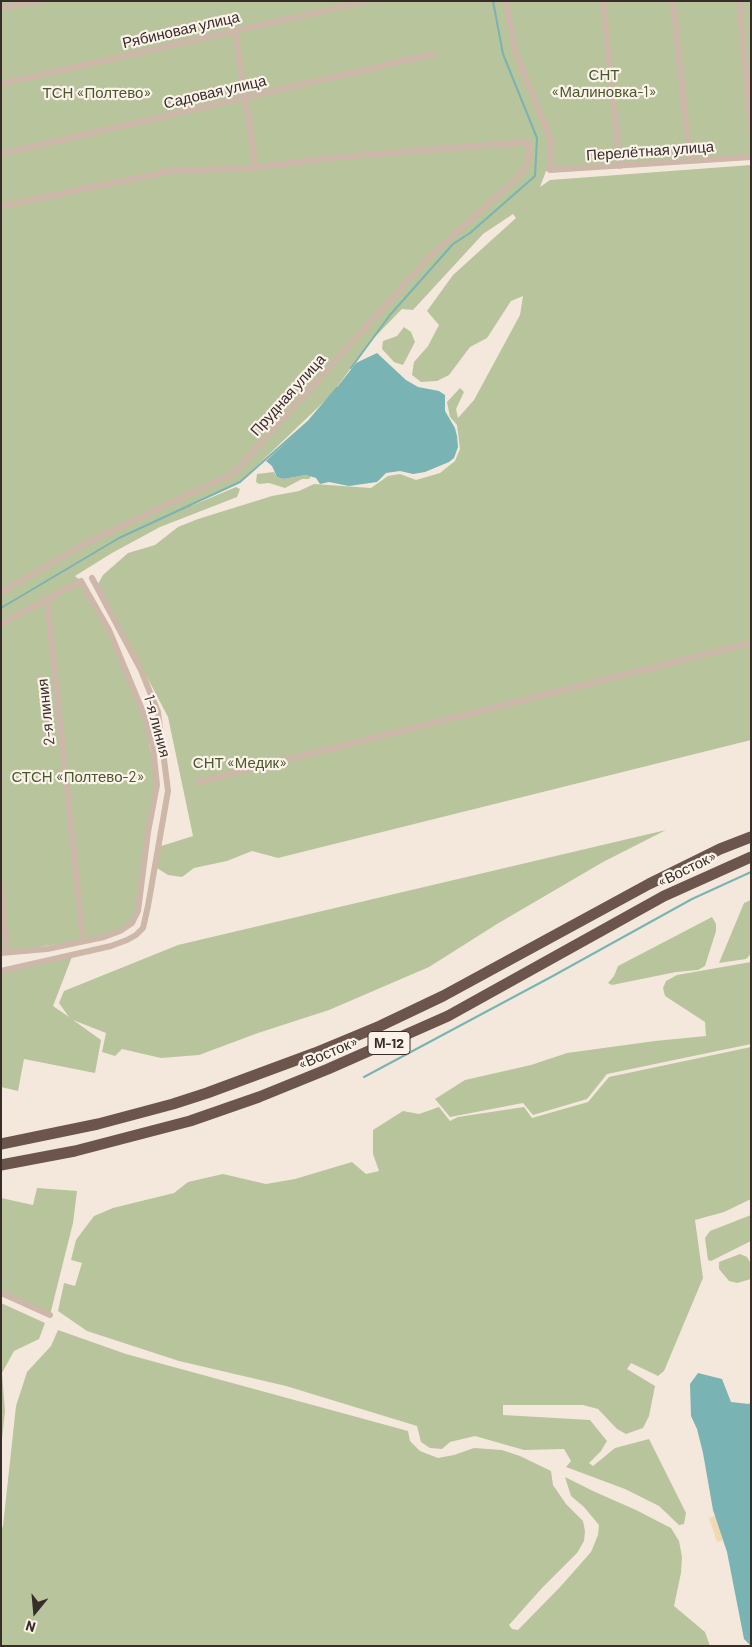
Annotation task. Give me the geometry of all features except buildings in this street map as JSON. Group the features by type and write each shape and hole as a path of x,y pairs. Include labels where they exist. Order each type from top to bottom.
{"highway":[{"name":"«Восток»","path":"1,1144 98,1124 173,1104 323,1050 380,1026 443,996 648,884 720,849 751,837"},
{"name":"«Восток»","path":"1,1164 75,1151 190,1121 328,1070 448,1016 664,896 751,857"}],"street":[{"path":"1,8 42,1"},
{"name":"Рябиновая улица","path":"1,84 367,1"},
{"name":"Перелётная улица","path":"506,1 515,51 550,137 550,170 751,156"},
{"path":"603,1 620,166"},
{"path":"673,1 690,161"},
{"path":"739,1 751,132"},
{"path":"1,206 172,171 256,168 234,31"},
{"name":"Садовая улица","path":"1,154 434,54"},
{"name":"Прудная улица","path":"1,593 82,545 234,474 430,256 514,181 529,160 529,142 341,157 256,168"},
{"path":"1,971 111,946 127,940 136,936 142,928 148,906 168,792 158,712 141,670 92,578"},
{"name":"1-я линия","path":"4,952 47,948 104,937 120,931 132,922 138,911 148,832 157,785 153,747 144,712 108,630 81,581 47,600"},
{"path":"1,624 47,600"},
{"name":"2-я линия","path":"47,600 83,940"},
{"path":"198,782 751,643"},
{"path":"1,886 4,952"},
{"path":"1,1292 50,1315"}],"green space":[{"path":"1,1 751,1 751,157 546,171 540,187 550,180 751,165 751,740 278,858 252,851 227,861 194,868 182,877 168,875 157,868 155,848 193,836 168,717 98,584 103,575 128,553 155,545 178,527 198,519 272,496 299,491 314,484 371,488 388,476 400,474 416,480 440,473 455,461 460,449 457,425 450,417 447,402 460,388 464,392 456,409 458,418 474,400 520,315 523,296 511,301 487,338 470,347 449,375 437,381 421,382 412,375 414,362 428,346 439,325 427,311 453,275 516,218 513,214 483,234 413,310 402,309 369,343 332,394 240,482 189,506 236,487 240,489 237,497 160,527 75,576 81,581 109,630 143,712 157,785 138,911 132,923 120,931 83,940 1,953"},
{"path":"404,327 411,332 415,342 403,365 394,362 382,349 383,341 397,336"},
{"path":"274,472 277,477 283,479 306,475 311,476 309,479 302,479 285,488 269,483 259,484 256,482 257,474"},
{"path":"666,830 603,862 497,924 429,967 329,1010 199,1055 161,1058 122,1049 115,1056 102,1052 106,1033 73,1020 101,1040 95,1073 24,1059 18,1091 1,1087 1,971 73,954 53,1006 69,1017 59,1003 64,991 178,945"},
{"path":"751,900 751,954 746,959 719,963 744,903"},
{"path":"712,917 716,924 716,931 705,966 698,970 676,972 612,985 608,983 614,976 618,966"},
{"path":"751,962 751,1044 607,1074 587,1099 533,1115 523,1103 450,1117 435,1099 465,1080 531,1065 567,1053 706,1036 705,1022 665,996 663,988 666,981 677,975"},
{"path":"751,1047 751,1199 724,1212 695,1220 703,1278 664,1371 658,1376 631,1363 627,1369 655,1386 649,1416 643,1428 626,1434 617,1429 598,1409 583,1405 503,1405 503,1415 590,1420 607,1441 601,1451 589,1463 593,1466 615,1448 649,1439 686,1513 684,1524 679,1525 659,1506 625,1489 566,1467 571,1461 564,1449 524,1450 475,1436 450,1442 442,1449 430,1448 421,1442 417,1426 286,1386 179,1361 87,1331 58,1311 64,1283 75,1286 82,1263 71,1260 76,1240 94,1216 113,1208 174,1193 188,1182 223,1174 266,1184 295,1179 352,1162 366,1174 379,1171 373,1154 373,1130 403,1111 419,1114 439,1107 450,1121 458,1117 524,1107 532,1118 588,1102 609,1077"},
{"path":"37,1188 77,1191 73,1223 50,1315 1,1293 1,1198 33,1205"},
{"path":"751,1215 751,1241 711,1261 708,1260 705,1238 710,1231"},
{"path":"740,1254 747,1257 751,1264 751,1279 737,1283 729,1281 719,1269 719,1262"},
{"path":"1,1303 45,1323 39,1339 14,1351 2,1373 5,1411 1,1449"},
{"path":"58,1330 126,1354 408,1431 410,1441 420,1451 438,1458 474,1448 502,1450 520,1456 551,1471 553,1485 566,1504 583,1521 584,1541 577,1553 509,1625 512,1629 518,1630 561,1586 591,1552 598,1535 599,1525 584,1507 571,1496 565,1477 636,1510 671,1528 679,1541 682,1557 681,1573 674,1606 705,1632 710,1646 1,1646 1,1531 16,1406 27,1372 51,1346"}],"sand":[{"path":"715,1516 723,1540 717,1542 709,1518"}],"water":[{"path":"377,353 406,380 418,387 439,391 445,395 445,411 455,428 457,436 458,447 454,458 425,472 413,474 400,471 386,473 377,482 349,486 329,482 320,484 316,478 306,475 283,479 277,477 272,466 266,461 309,421 356,363"},
{"path":"698,1373 722,1379 731,1402 749,1404 751,1402 751,1646 744,1639 727,1552 713,1510 703,1453 697,1429 691,1416 690,1384"}],"waterway":[{"path":"351,368 390,315 453,244 470,233 535,176 537,138 503,54 493,1"},
{"path":"1,608 119,538 240,482 309,421 337,388"},
{"path":"364,1077 692,899 751,872"}],"park label":[{"name":"СНТ «Малиновка-1»","path":"604,84"},
{"name":"ТСН «Полтево»","path":"97,93"},
{"name":"СНТ «Медик»","path":"240,763"},
{"name":"СТСН «Полтево-2»","path":"78,777"}]}
